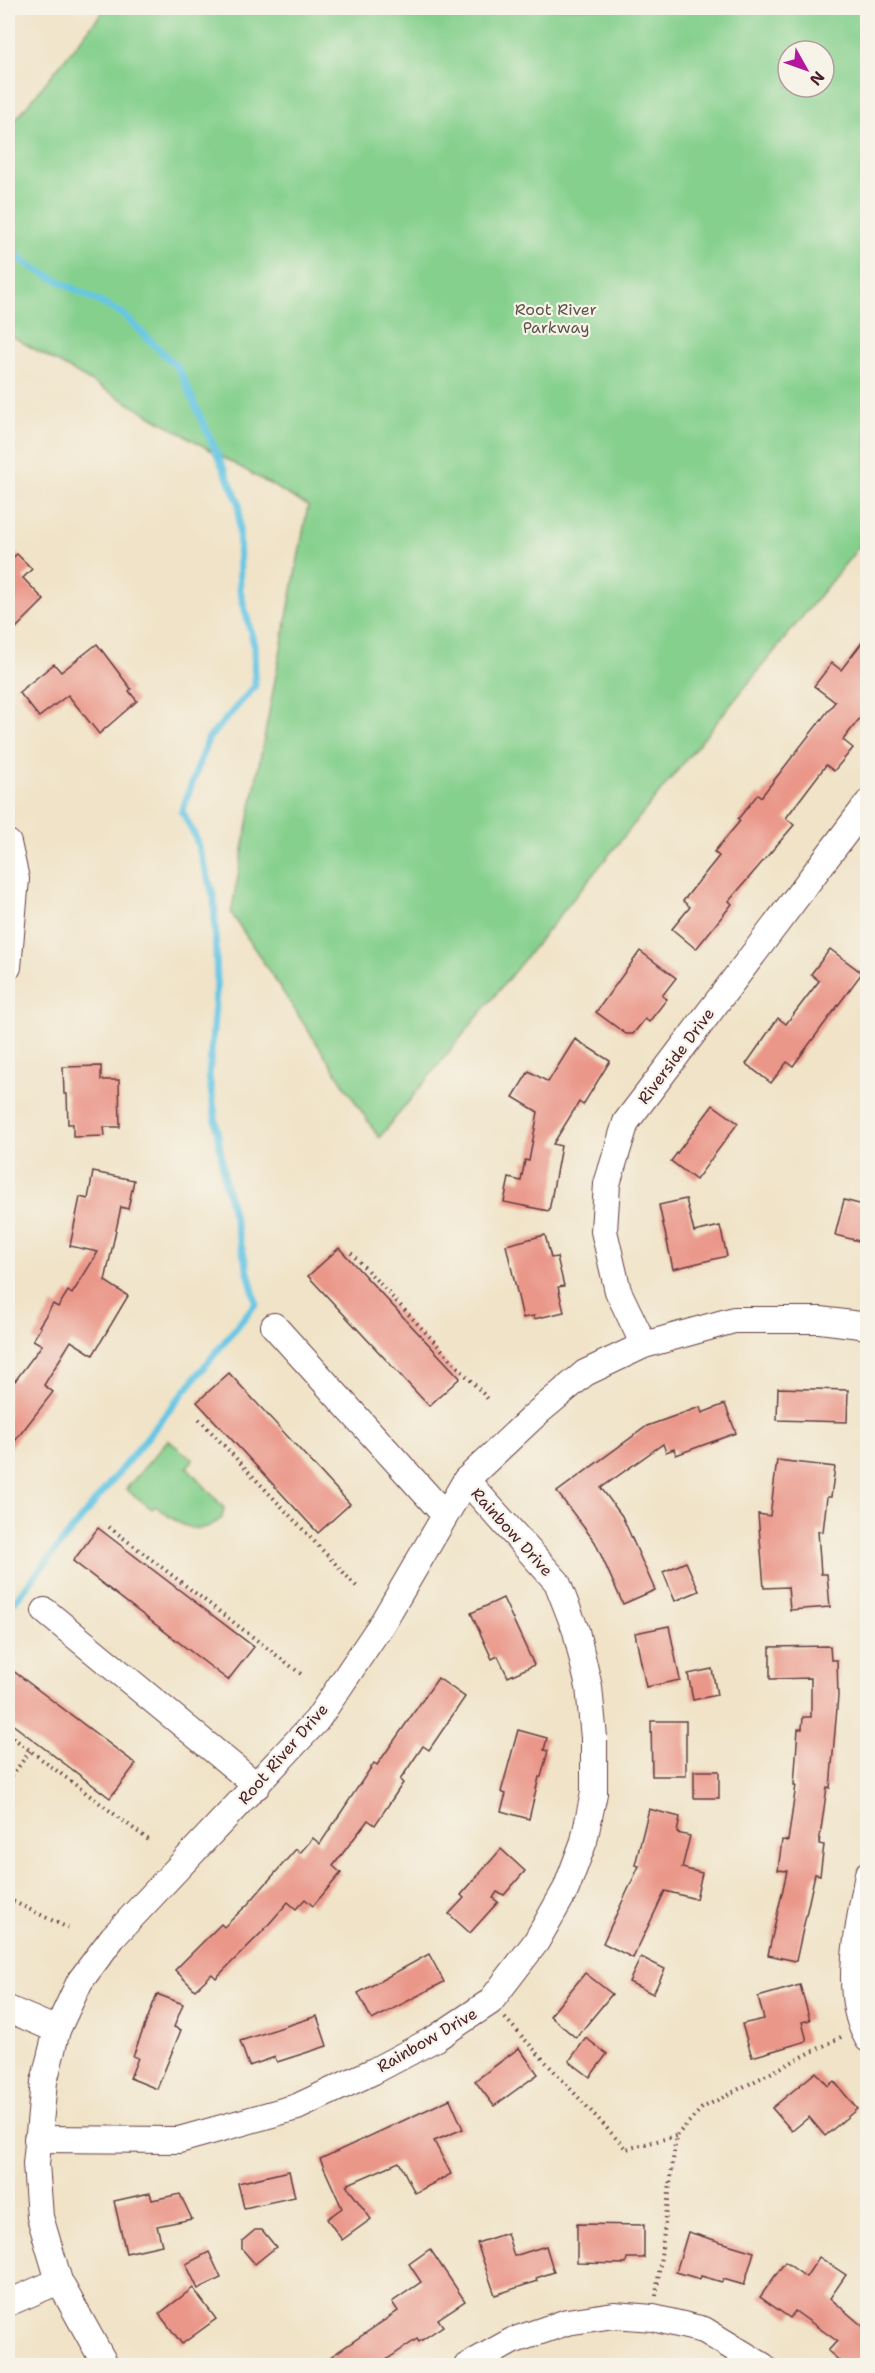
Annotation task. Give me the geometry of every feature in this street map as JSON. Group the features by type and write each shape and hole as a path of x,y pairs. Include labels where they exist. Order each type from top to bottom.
{"street":[{"name":"Riverside Drive","path":"644,1346 618,1291 604,1231 607,1184 626,1122 867,803"},
{"path":"8,843 16,879 8,967"},
{"name":"Root River Drive","path":"106,2366 59,2281 40,2217 36,2164 44,2082 57,2030 80,1981 113,1937 317,1720 383,1622 466,1480 536,1414 585,1373 644,1346 734,1320 820,1320 867,1326"},
{"path":"274,1326 445,1515"},
{"name":"Rainbow Drive","path":"37,2139 179,2140 297,2107 374,2071 436,2038 490,2002 536,1942 566,1889 584,1841 594,1793 594,1738 589,1687 578,1642 556,1582 466,1480"},
{"path":"45,1611 257,1786"},
{"path":"864,2033 853,1979 867,1874"},
{"path":"8,2009 57,2030"},
{"path":"8,2303 59,2281"},
{"path":"467,2366 512,2341 567,2322 614,2315 653,2318 704,2330 763,2366"}],"path":[{"path":"351,1253 489,1400"},
{"path":"199,1419 358,1588"},
{"path":"109,1527 301,1674"},
{"path":"8,1734 150,1841"},
{"path":"8,1780 30,1751"},
{"path":"8,1899 68,1928"},
{"path":"490,2002 626,2149 676,2136 702,2108 864,2033"},
{"path":"653,2318 676,2136"}],"green space":[{"name":"Root River Parkway","path":"106,8 867,8 867,537 379,1138 231,913 308,506 8,334 8,129"},
{"path":"168,1440 193,1460 187,1467 224,1508 222,1518 212,1525 195,1529 187,1527 155,1506 152,1509 126,1489"}],"building":[{"path":"17,554 32,569 23,578 44,600 8,636 8,562"},
{"path":"867,636 867,709 843,740 853,748 834,771 826,765 786,818 794,825 729,901 732,904 696,949 672,929 690,907 683,901 719,856 714,852 740,821 738,819 758,794 761,797 835,702 814,686 832,663 841,670"},
{"path":"97,644 131,689 129,691 137,701 99,734 68,695 39,717 19,692 54,664 61,672"},
{"path":"830,949 862,973 793,1066 787,1062 771,1083 746,1064 778,1018 786,1024 819,981 811,974"},
{"path":"640,951 676,978 662,996 667,999 649,1022 645,1019 633,1034 626,1034 596,1012"},
{"path":"575,1039 610,1061 583,1105 579,1102 553,1144 561,1146 549,1211 504,1202 509,1178 521,1181 525,1160 529,1161 538,1112 513,1097 529,1071 548,1082"},
{"path":"101,1066 101,1080 119,1080 120,1127 104,1127 105,1136 73,1137 73,1124 68,1124 63,1067"},
{"path":"713,1105 738,1123 696,1180 671,1161"},
{"path":"93,1172 134,1180 128,1209 121,1207 105,1281 128,1296 93,1355 71,1341 44,1385 53,1392 8,1450 8,1375 15,1381 42,1345 33,1340 41,1327 39,1326 53,1304 58,1307 68,1291 72,1294 98,1252 70,1246 80,1197 88,1199"},
{"path":"686,1199 694,1232 720,1226 727,1256 673,1269 659,1205"},
{"path":"844,1200 867,1206 867,1243 835,1235"},
{"path":"545,1235 551,1258 557,1257 564,1286 558,1287 564,1312 534,1319 534,1316 523,1318 506,1245"},
{"path":"339,1248 460,1378 429,1406 308,1276"},
{"path":"229,1373 350,1504 318,1533 197,1402"},
{"path":"778,1388 848,1390 847,1422 777,1420"},
{"path":"725,1404 736,1433 676,1455 674,1449 666,1452 663,1444 601,1488 622,1516 655,1590 623,1604 595,1542 557,1492 647,1426 700,1407 702,1413"},
{"path":"777,1460 835,1467 831,1497 827,1497 823,1532 818,1531 821,1574 827,1574 830,1607 790,1610 788,1587 764,1588 758,1514 770,1516"},
{"path":"98,1528 254,1647 228,1680 73,1561"},
{"path":"686,1562 699,1591 675,1601 663,1572"},
{"path":"503,1598 534,1665 508,1677 498,1656 492,1659 471,1613"},
{"path":"669,1626 680,1680 646,1687 635,1633"},
{"path":"830,1646 831,1660 837,1660 838,1696 830,1788 827,1787 819,1844 824,1845 820,1875 815,1874 796,1961 768,1955 787,1871 778,1870 782,1840 788,1841 796,1785 794,1785 798,1729 802,1729 803,1717 811,1717 811,1678 770,1679 770,1647"},
{"path":"8,1667 136,1764 110,1798 8,1721"},
{"path":"712,1669 717,1695 693,1700 688,1674"},
{"path":"438,1678 465,1697 429,1750 423,1746 400,1780 403,1783 375,1825 368,1820 333,1866 341,1873 313,1906 305,1899 296,1909 288,1902 216,1978 212,1974 195,1990 175,1970 221,1924 224,1927 248,1904 296,1849 300,1853 313,1838 320,1844 374,1763 377,1765"},
{"path":"651,1721 686,1721 686,1776 652,1776"},
{"path":"518,1730 547,1738 544,1750 548,1751 529,1819 501,1811 506,1794 501,1792"},
{"path":"694,1771 719,1771 719,1798 694,1798"},
{"path":"649,1809 680,1817 677,1833 690,1836 682,1868 702,1873 696,1899 665,1891 633,1958 603,1943 639,1866 635,1865"},
{"path":"501,1849 525,1871 504,1895 497,1892 493,1898 498,1902 470,1933 449,1914 464,1898 461,1895"},
{"path":"429,1954 444,1982 372,2020 358,1993"},
{"path":"641,1957 665,1969 653,1994 629,1982"},
{"path":"585,1973 612,1994 576,2038 550,2016"},
{"path":"800,1985 810,2020 802,2022 807,2041 752,2057 742,2024 764,2019 758,1997"},
{"path":"157,1994 183,2004 174,2027 181,2030 157,2089 130,2078 138,2058 133,2056"},
{"path":"317,2016 327,2046 277,2062 275,2057 249,2066 240,2041"},
{"path":"586,2038 607,2054 590,2077 569,2061"},
{"path":"519,2048 538,2074 494,2106 475,2081"},
{"path":"816,2072 828,2086 834,2081 857,2109 825,2136 809,2117 792,2131 772,2108"},
{"path":"450,2099 463,2129 434,2141 451,2174 415,2193 399,2162 346,2185 371,2219 342,2240 327,2219 342,2208 320,2159"},
{"path":"289,2171 295,2197 244,2208 238,2183"},
{"path":"150,2193 152,2200 180,2194 192,2219 157,2226 162,2245 126,2253 114,2201"},
{"path":"577,2224 644,2225 644,2258 627,2258 626,2264 577,2263"},
{"path":"255,2230 262,2230 276,2247 255,2264 242,2249 242,2241"},
{"path":"688,2232 754,2252 744,2285 701,2276 700,2279 676,2272"},
{"path":"507,2233 514,2256 546,2246 554,2272 536,2278 537,2281 495,2295 477,2243"},
{"path":"430,2249 465,2301 438,2319 443,2326 419,2342 417,2339 377,2366 317,2366 398,2311 392,2302 421,2282 409,2264"},
{"path":"209,2252 221,2278 198,2289 186,2264"},
{"path":"819,2257 846,2275 830,2298 867,2330 867,2366 846,2366 828,2351 837,2341 795,2311 790,2318 760,2297 785,2262 806,2277"},
{"path":"193,2288 216,2319 182,2344 159,2314"}],"waterway":[{"path":"8,249 32,267 123,314 179,369 239,503 240,590 254,645 255,686 208,739 182,811 195,836 214,897 217,981 209,1076 225,1182 256,1303 8,1609"}]}
